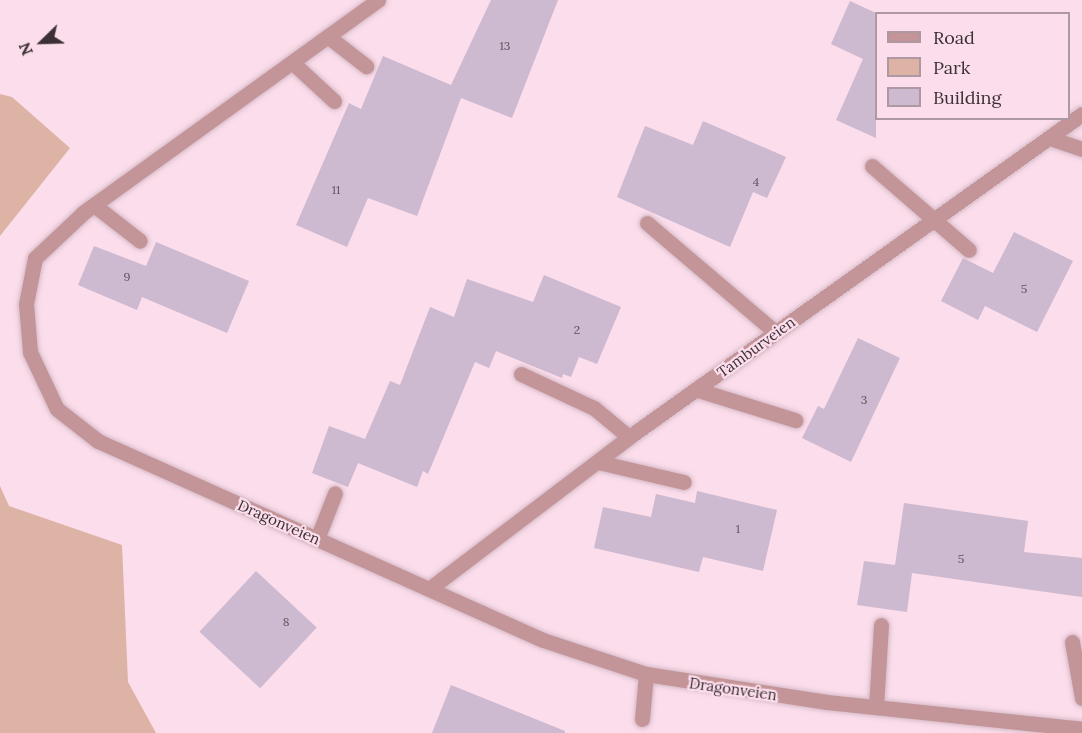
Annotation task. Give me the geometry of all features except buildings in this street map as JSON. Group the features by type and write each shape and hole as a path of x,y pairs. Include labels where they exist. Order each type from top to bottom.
{"street":[{"name":"Dragonveien","path":"378,0 330,38 94,205 35,258 26,303 30,352 57,409 98,441 317,538 433,586 543,640 646,674 876,707 1082,729"},
{"path":"330,38 366,66"},
{"path":"293,63 334,100"},
{"name":"Tamburveien","path":"433,586 629,437 1082,114"},
{"path":"1050,138 1082,149"},
{"path":"872,166 969,250"},
{"path":"94,205 140,241"},
{"path":"647,223 775,333"},
{"path":"521,374 594,408 629,437"},
{"path":"698,390 795,420"},
{"path":"598,462 684,482"},
{"path":"317,538 335,493"},
{"path":"876,707 881,625"},
{"path":"1072,642 1082,698"},
{"path":"642,719 646,674"}],"green space":[{"path":"0,94 12,97 70,148 0,236"},
{"path":"0,486 9,506 122,545 128,682 156,733 0,733"}]}
